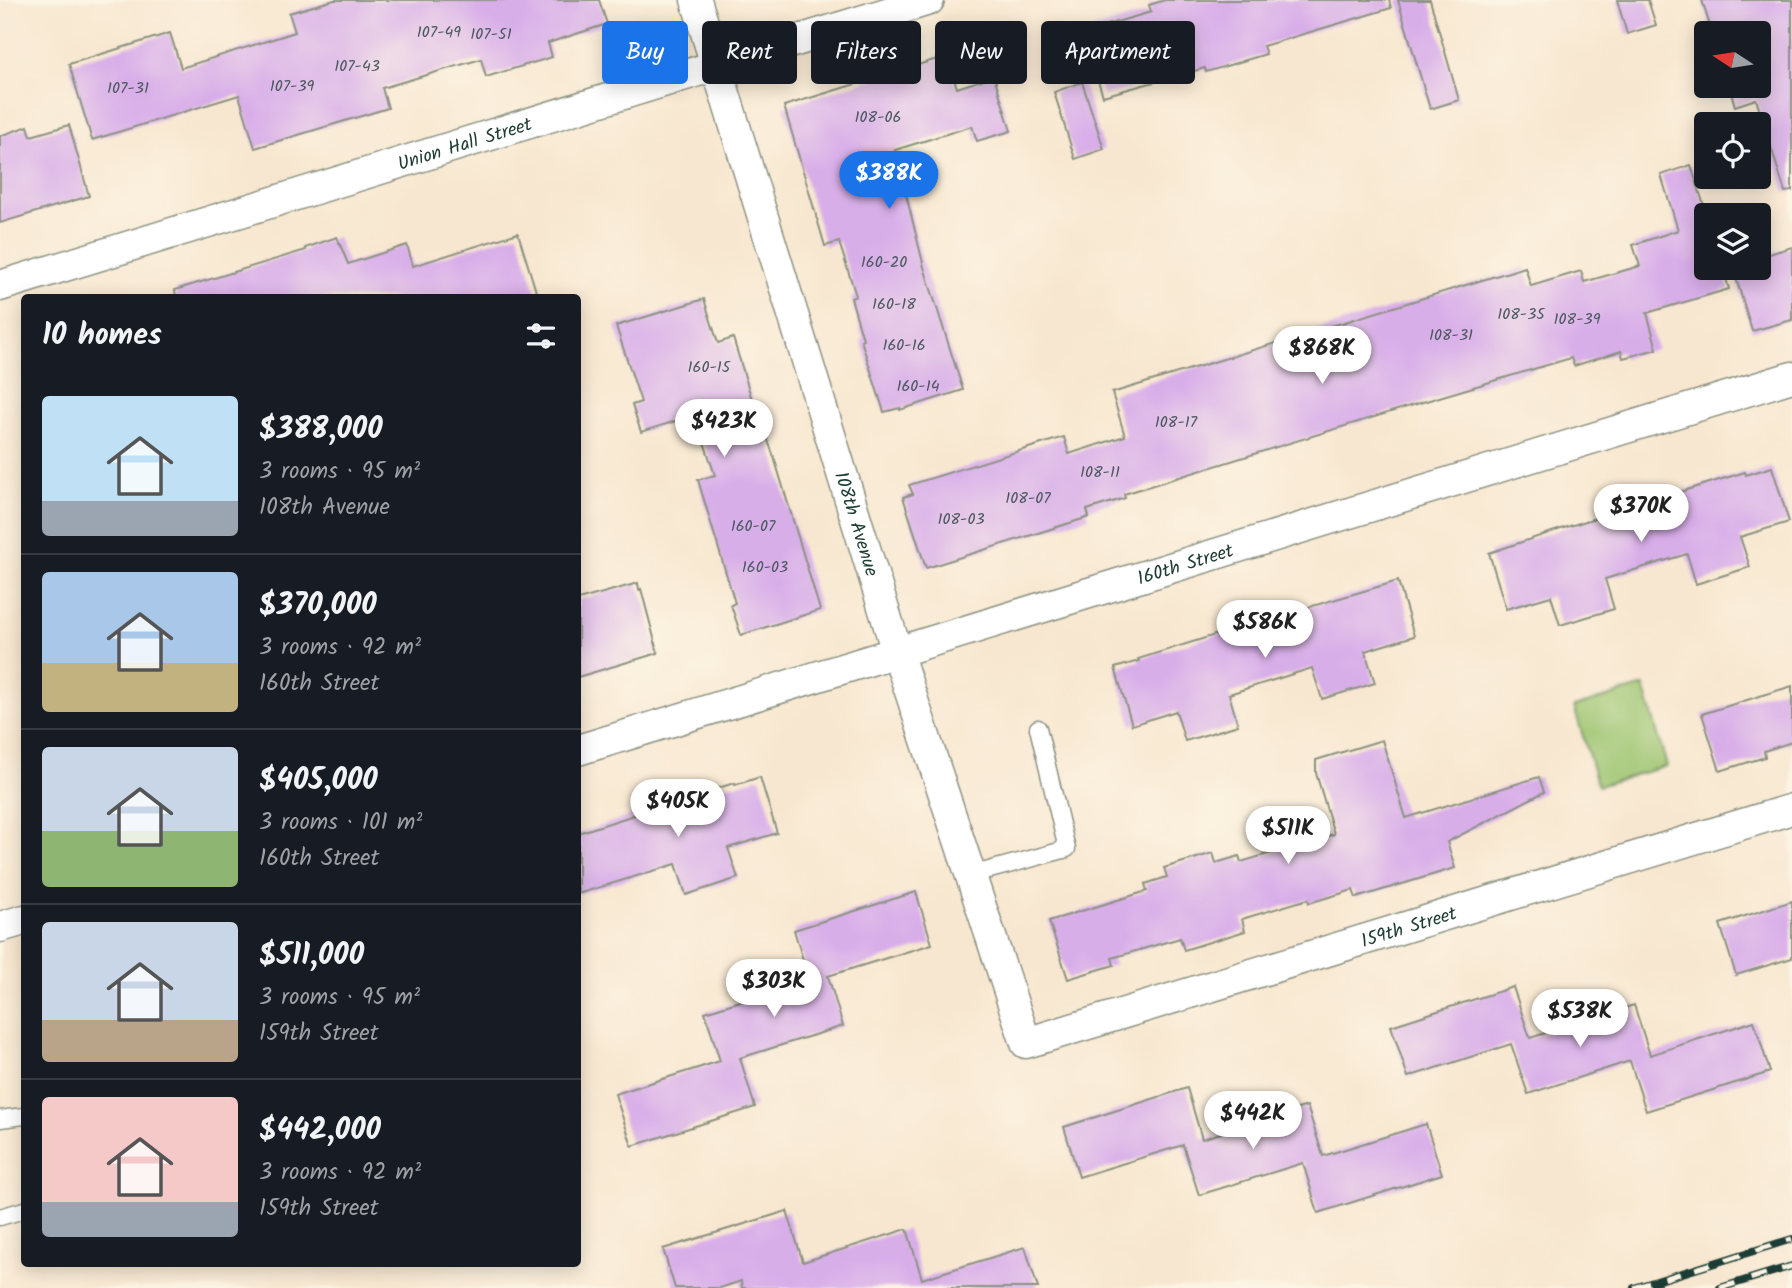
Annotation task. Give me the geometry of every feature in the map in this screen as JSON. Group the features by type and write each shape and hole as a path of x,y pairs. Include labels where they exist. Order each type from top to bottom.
{"street":[{"name":"108th Avenue","path":"696,0 702,21"},
{"name":"Union Hall Street","path":"797,40 929,0"},
{"name":"Union Hall Street","path":"0,286 702,69"},
{"name":"108th Avenue","path":"722,84 897,652 1026,1043"},
{"name":"160th Street","path":"581,749 1792,377"},
{"name":"159th Street","path":"1026,1043 1792,809"},
{"path":"0,927 21,921"}],"lane":[{"path":"971,876 1067,849 1038,728"},
{"path":"0,1119 21,1116"},
{"path":"0,1217 21,1211"}],"green space":[{"path":"1644,686 1667,766 1598,786 1574,707"}],"building":[{"path":"334,0 599,0 606,21 602,21 602,26 548,43 552,57 486,77 481,59 382,88 388,108 255,148 239,95 92,140 69,64 170,33 181,68 295,32 289,13"},
{"path":"1165,0 1389,0 1391,8 1263,46 1266,54 1206,72 1205,68 1195,71 1195,21 1120,21 1151,12 1149,5"},
{"path":"1398,0 1430,0 1459,100 1430,109"},
{"path":"1617,0 1648,0 1656,25 1627,34"},
{"path":"1702,0 1792,0 1792,191 1785,192 1771,147 1771,112 1760,112 1756,99 1735,106 1733,98 1771,98 1771,21 1708,21"},
{"path":"935,60 935,84 956,84 957,88 969,84 996,84 1011,131 977,141 972,126 895,150 924,267 963,390 900,410 884,412 861,340 863,339 851,298 856,296 839,242 825,246 784,106 856,84 921,84 921,64"},
{"path":"1083,84 1104,149 1075,159 1054,92"},
{"path":"1099,84 1147,84 1103,96"},
{"path":"69,125 89,196 0,223 0,136 28,126 31,136"},
{"path":"1691,165 1694,189 1699,189 1703,203 1694,203 1694,280 1726,280 1729,289 1647,313 1657,349 1623,358 1621,351 1574,366 1571,358 1436,398 1124,494 1125,498 1087,510 1089,517 926,568 903,497 913,494 909,485 1064,437 1069,454 1125,436 1112,393 1525,267 1531,286 1581,271 1584,282 1640,266 1633,245 1678,230 1661,175"},
{"path":"518,233 537,294 176,294 175,290 306,250 305,248 337,237 348,264 407,245 413,266"},
{"path":"1792,247 1792,320 1752,331 1737,280 1771,280 1771,253"},
{"path":"704,299 718,343 733,338 757,416 774,457 820,610 741,635 731,605 735,603 698,480 715,475 695,415 641,432 632,405 641,402 616,326"},
{"path":"1772,467 1789,522 1740,537 1750,567 1696,584 1687,554 1605,579 1614,609 1560,625 1551,596 1506,609 1489,553 1745,472 1746,475"},
{"path":"1398,581 1414,636 1365,651 1375,683 1322,699 1312,668 1229,694 1238,725 1185,741 1176,711 1132,725 1115,668 1234,629"},
{"path":"638,583 658,653 581,676 581,599"},
{"path":"1792,686 1792,742 1764,751 1765,757 1720,771 1702,714"},
{"path":"1382,740 1406,818 1539,777 1544,792 1447,842 1455,868 1356,898 1353,890 1309,903 1308,899 1242,919 1245,931 1184,950 1180,938 1112,958 1114,965 1068,979 1049,921 1147,891 1145,884 1167,877 1164,868 1213,853 1216,863 1239,856 1241,862 1334,834 1316,773 1316,760"},
{"path":"760,777 777,833 728,848 738,878 686,895 676,864 581,893 581,832 734,783 735,785"},
{"path":"916,892 932,944 828,976 843,1026 740,1058 755,1107 632,1146 615,1094 720,1061 705,1012 809,980 794,930"},
{"path":"1792,901 1792,958 1736,975 1720,924"},
{"path":"1513,987 1530,1038 1634,1005 1650,1055 1754,1021 1770,1072 1646,1111 1630,1061 1528,1094 1511,1044 1408,1077 1391,1026"},
{"path":"1187,1088 1202,1139 1307,1106 1323,1156 1426,1124 1442,1174 1318,1213 1303,1163 1199,1195 1183,1145 1079,1177 1064,1127"},
{"path":"787,1211 803,1262 907,1229 922,1279 1025,1247 1038,1288 742,1288 741,1281 720,1288 675,1288 663,1249"}],"railway":[{"path":"1634,1288 1792,1239"},
{"path":"1720,1288 1792,1266"}]}
